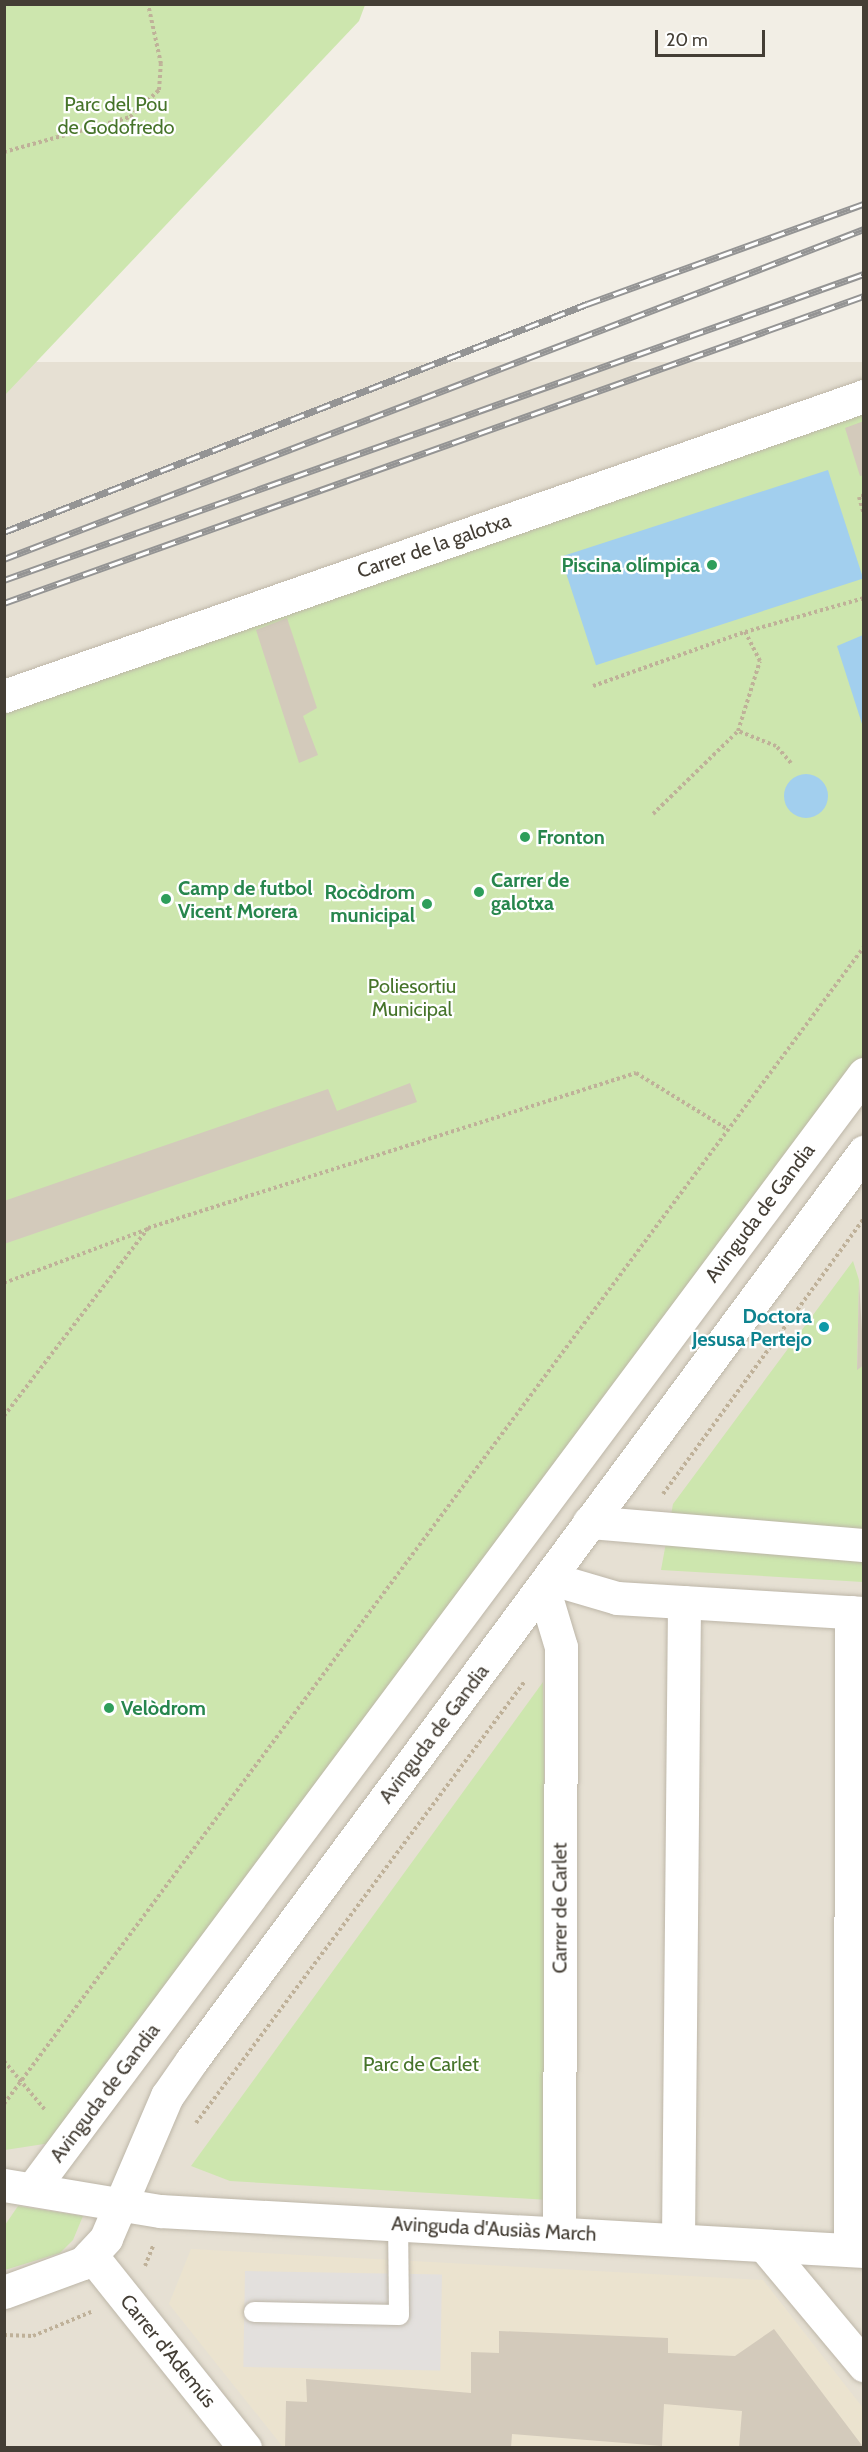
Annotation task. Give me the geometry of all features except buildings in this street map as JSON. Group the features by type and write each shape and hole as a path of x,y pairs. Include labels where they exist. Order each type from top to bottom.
{"street":[{"name":"Carrer de la galotxa","path":"4,696 864,396"},
{"name":"Avinguda de Gandia","path":"19,2186 70,2140 864,1074"},
{"name":"Avinguda de Gandia","path":"4,2292 83,2263 91,2254 126,2201 167,2096 864,1152"},
{"path":"589,1522 864,1545"},
{"path":"546,1582 617,1599 857,1612 857,2251"},
{"name":"Carrer de Carlet","path":"546,1582 558,1637 559,2233"},
{"path":"678,2240 684,1602"},
{"name":"Avinguda d'Ausiàs March","path":"19,2186 126,2201 160,2211 678,2240 766,2248 857,2251"},
{"path":"766,2248 864,2365"},
{"name":"Carrer d'Ademús","path":"91,2254 245,2448"}],"lane":[{"path":"254,2312 399,2315 398,2224"}],"path":[{"path":"4,152 130,117 159,90 161,64 148,4"},
{"path":"864,495 859,497 864,514"},
{"path":"593,686 745,632 864,598"},
{"path":"653,814 738,731 760,661 745,632"},
{"path":"738,731 776,746 791,763"},
{"path":"4,2104 864,946"},
{"path":"4,1283 148,1228 636,1073 728,1129"},
{"path":"639,1527 864,1218"},
{"path":"4,1416 148,1228"},
{"path":"192,2129 558,1637"},
{"path":"4,2061 70,2140"},
{"path":"4,2335 33,2336 81,2321 149,2262 160,2211"}],"shaded area":[{"path":"4,362 863,362 863,2447 4,2447"},
{"path":"191,2249 763,2280 863,2408 863,2447 283,2447 169,2304"},
{"path":"245,2271 442,2274 440,2370 243,2367"}],"green space":[{"name":"Parc del Pou de Godofredo","path":"5,4 365,5 359,21 5,395"},
{"name":"Poliesortiu Municipal","path":"863,408 863,1063 70,2140 5,2150 5,707"},
{"path":"853,1261 859,1280 857,1369 864,1365 863,1582 661,1570 673,1504"},
{"name":"Parc de Carlet","path":"543,1682 549,2200 230,2181 191,2166"},
{"path":"18,2206 83,2216 73,2240 60,2253 5,2270 5,2225"}],"water":[{"name":"Piscina olímpica","path":"828,470 863,578 596,665 561,557"},
{"path":"863,635 863,727 837,646"},
{"path":"806,774 822,780 828,796 822,812 806,818 790,812 784,796 790,780"}],"railway":[{"path":"4,532 587,304 864,204"},
{"path":"4,559 864,229"},
{"path":"4,580 864,274"},
{"path":"4,603 864,296"}],"place":[{"name":"Piscina olímpica","path":"712,565"},
{"name":"Fronton","path":"525,837"},
{"name":"Carrer de galotxa","path":"479,892"},
{"name":"Camp de futbol Vicent Morera","path":"166,899"},
{"name":"Rocòdrom municipal","path":"427,904"},
{"name":"Doctora Jesusa Pertejo","path":"824,1327"},
{"name":"Velòdrom","path":"109,1708"}]}
